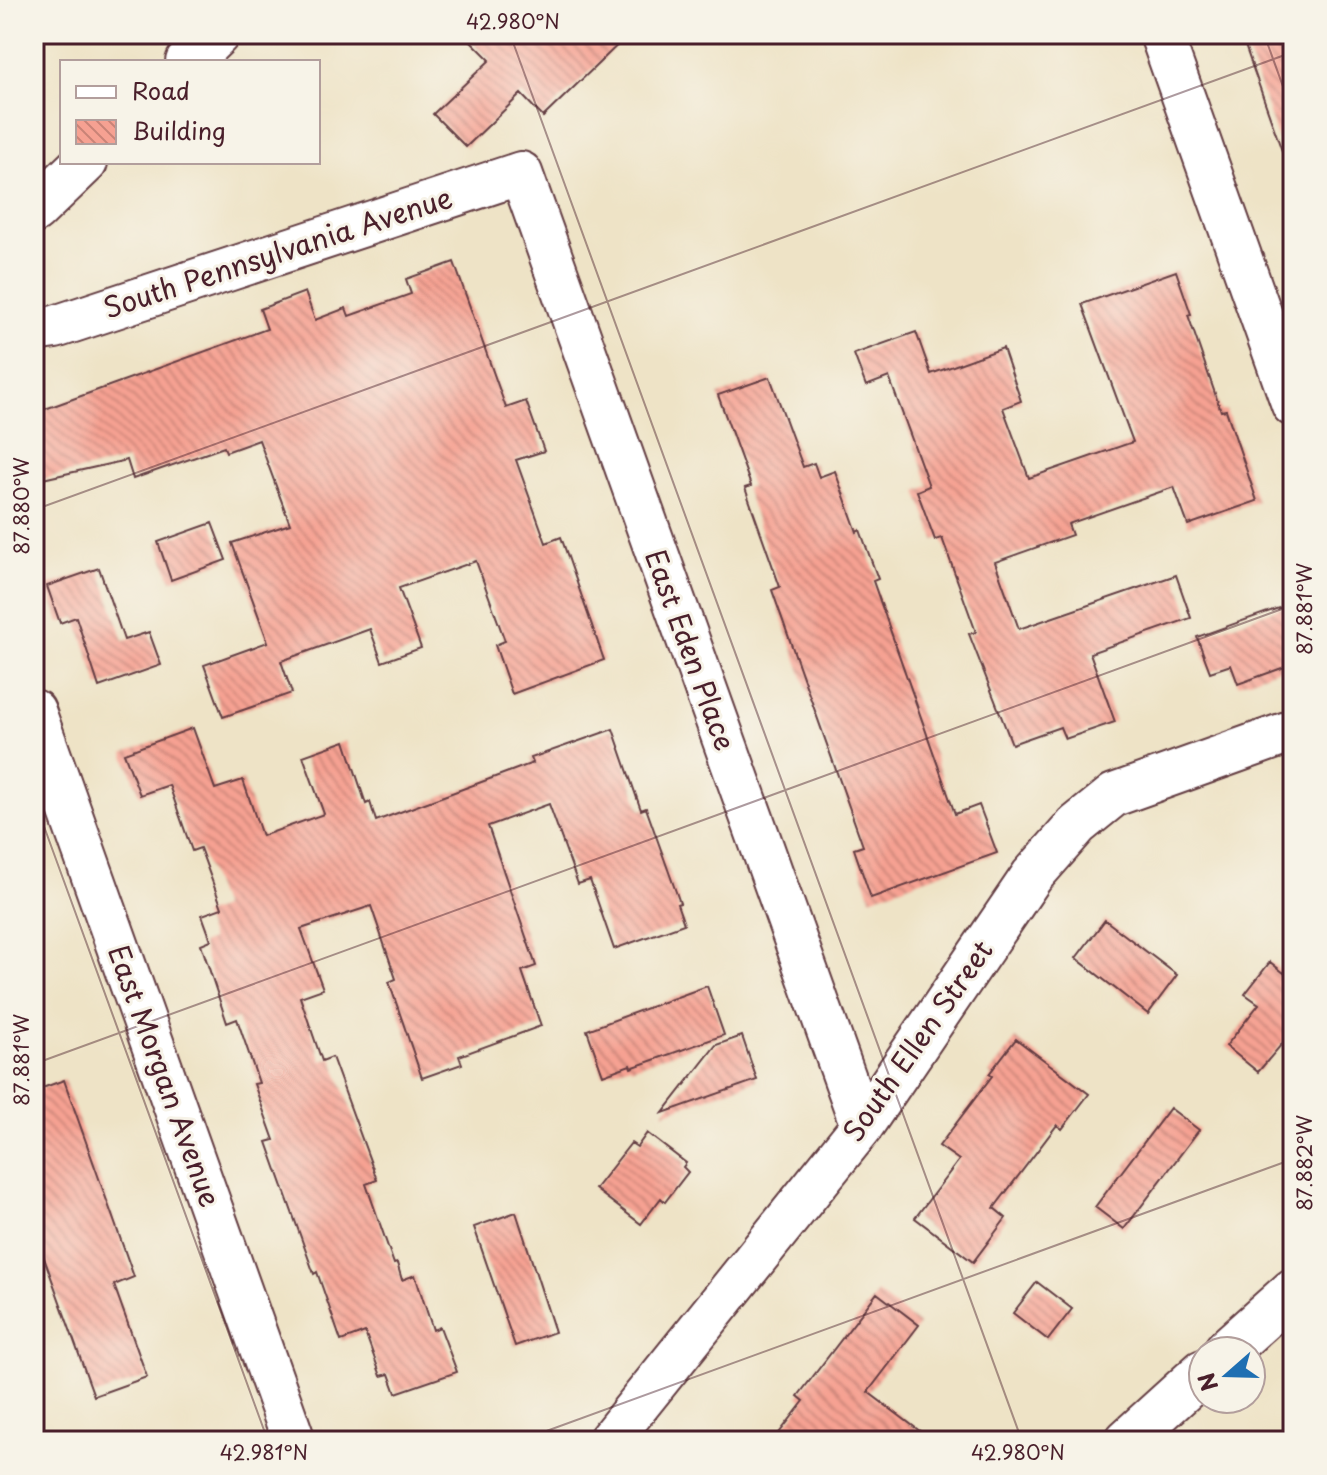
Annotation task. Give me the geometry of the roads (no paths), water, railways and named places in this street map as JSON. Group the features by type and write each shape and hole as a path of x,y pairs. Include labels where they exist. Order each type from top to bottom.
{"main road":[{"path":"190,60 217,34"},
{"path":"34,211 83,164"},
{"path":"1244,1335 1293,1291"},
{"path":"1127,1441 1187,1387"}],"street":[{"path":"1161,34 1290,386"},
{"name":"South Pennsylvania Avenue","path":"34,330 70,322 521,173"},
{"name":"East Eden Place","path":"521,173 862,1126"},
{"name":"East Morgan Avenue","path":"34,711 294,1441"},
{"name":"South Ellen Street","path":"609,1441 862,1126 1032,876 1077,825 1114,795 1293,731"}]}
